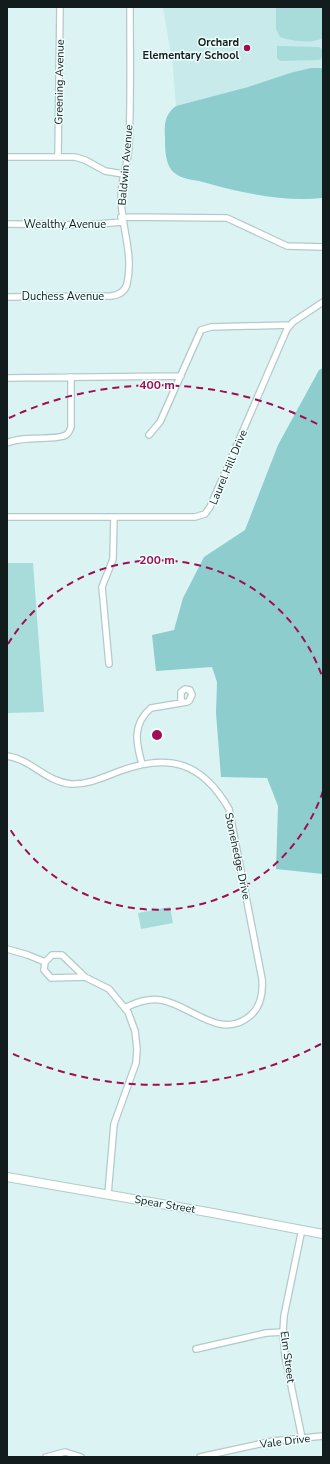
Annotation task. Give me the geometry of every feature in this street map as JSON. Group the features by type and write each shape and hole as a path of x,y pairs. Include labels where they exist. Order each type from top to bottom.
{"main road":[{"name":"Spear Street","path":"7,1177 323,1234"}],"street":[{"name":"Greening Avenue","path":"58,157 60,7"},
{"name":"Baldwin Avenue","path":"118,295 127,284 129,262 127,237 122,220 121,193 129,145 130,7"},
{"path":"7,157 80,158 105,171 123,174"},
{"name":"Wealthy Avenue","path":"7,224 88,225 122,220 227,218 287,246 323,247"},
{"name":"Duchess Avenue","path":"7,296 118,295"},
{"path":"149,434 160,422 202,330 211,327 290,325 323,302"},
{"name":"Laurel Hill Drive","path":"7,517 196,517 207,512 290,325"},
{"path":"7,378 71,376 180,376"},
{"path":"7,443 20,439 61,436 68,434 71,427 71,376"},
{"path":"109,664 102,587 113,558 114,517"},
{"path":"142,764 136,738 139,723 150,708 181,703"},
{"name":"Stonehedge Drive","path":"7,756 23,760 54,780 73,784 102,778 142,764 168,761 186,767 210,784 222,797 229,809 233,822 263,987 260,1002 253,1013 240,1022 228,1025 212,1023 169,1002 158,1000 141,1001 125,1008"},
{"path":"7,949 45,962"},
{"path":"85,977 51,978 45,973 45,962 50,956 60,954 85,977 109,989 125,1008 135,1031 137,1056 134,1070 114,1124 108,1194"},
{"name":"Elm Street","path":"302,1230 284,1316 283,1332 285,1356 302,1438"},
{"path":"196,1349 266,1333 283,1332"},
{"name":"Vale Drive","path":"200,1457 273,1441 323,1436"},
{"path":"46,1457 65,1452 81,1457"}],"shaded area":[{"name":"Orchard Elementary School","path":"163,7 323,7 323,67 290,73 248,87 176,106 173,67"},
{"path":"276,7 323,7 323,38 313,41 302,41 280,37 276,29"},
{"path":"277,46 319,47 323,50 323,57 319,60 280,61 277,58"},
{"path":"311,68 323,68 322,198 291,199 260,195 187,179 172,171 166,158 165,128 167,116 176,106 248,87 290,73"},
{"path":"323,368 323,874 276,869 278,806 267,778 221,777 216,713 217,682 212,667 156,671 152,635 174,630 183,598 204,557 245,530 278,445 319,370"},
{"path":"7,563 33,563 44,712 7,713"},
{"path":"170,907 173,923 141,929 138,913"}],"place":[{"name":"Orchard Elementary School","path":"247,48"}]}
